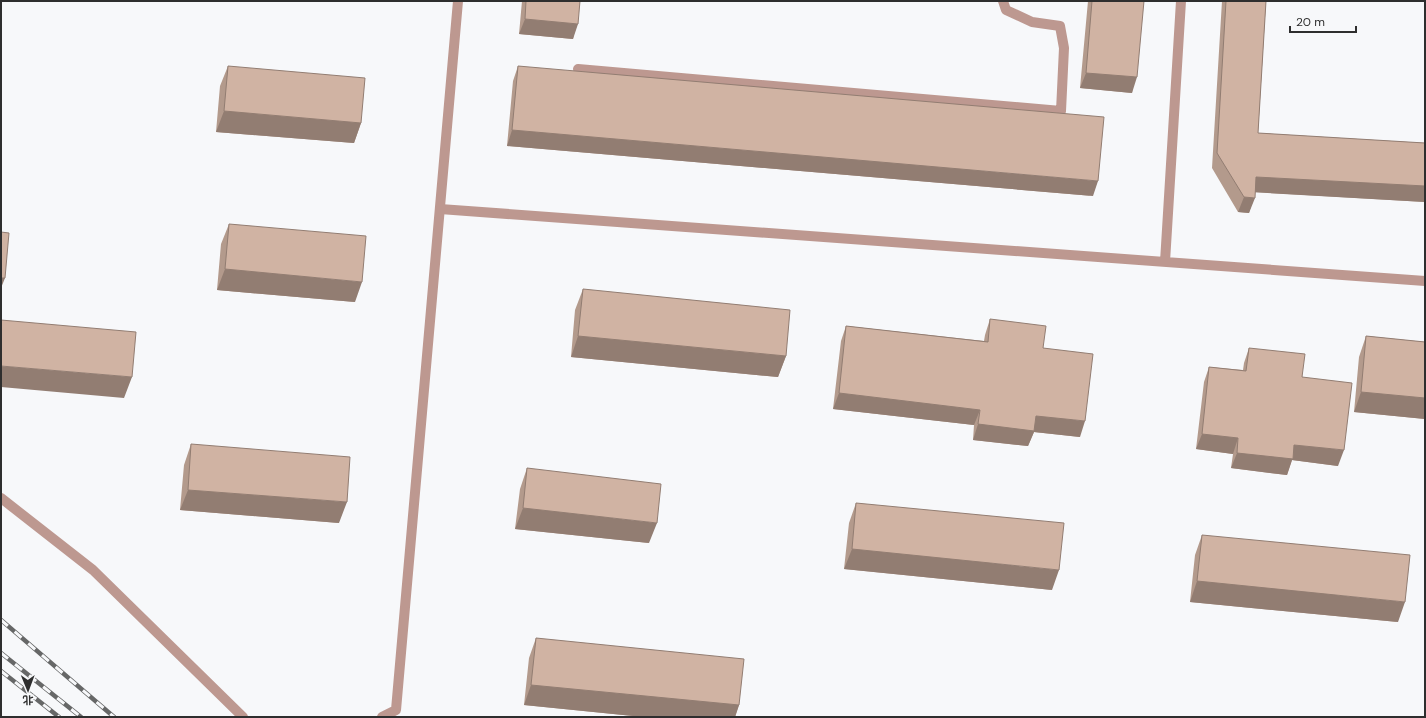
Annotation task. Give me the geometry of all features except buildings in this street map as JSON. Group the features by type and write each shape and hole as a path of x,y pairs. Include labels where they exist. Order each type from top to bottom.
{"street":[{"path":"382,717 396,710 458,1"},
{"path":"578,69 1061,110 1064,48 1060,26 1032,22 1006,10 1003,1"},
{"path":"1165,262 1181,1"},
{"path":"440,209 1425,281"},
{"path":"1,498 93,570 243,717"}],"railway":[{"path":"1,620 114,717"},
{"path":"1,653 81,717"},
{"path":"1,671 59,717"}]}
